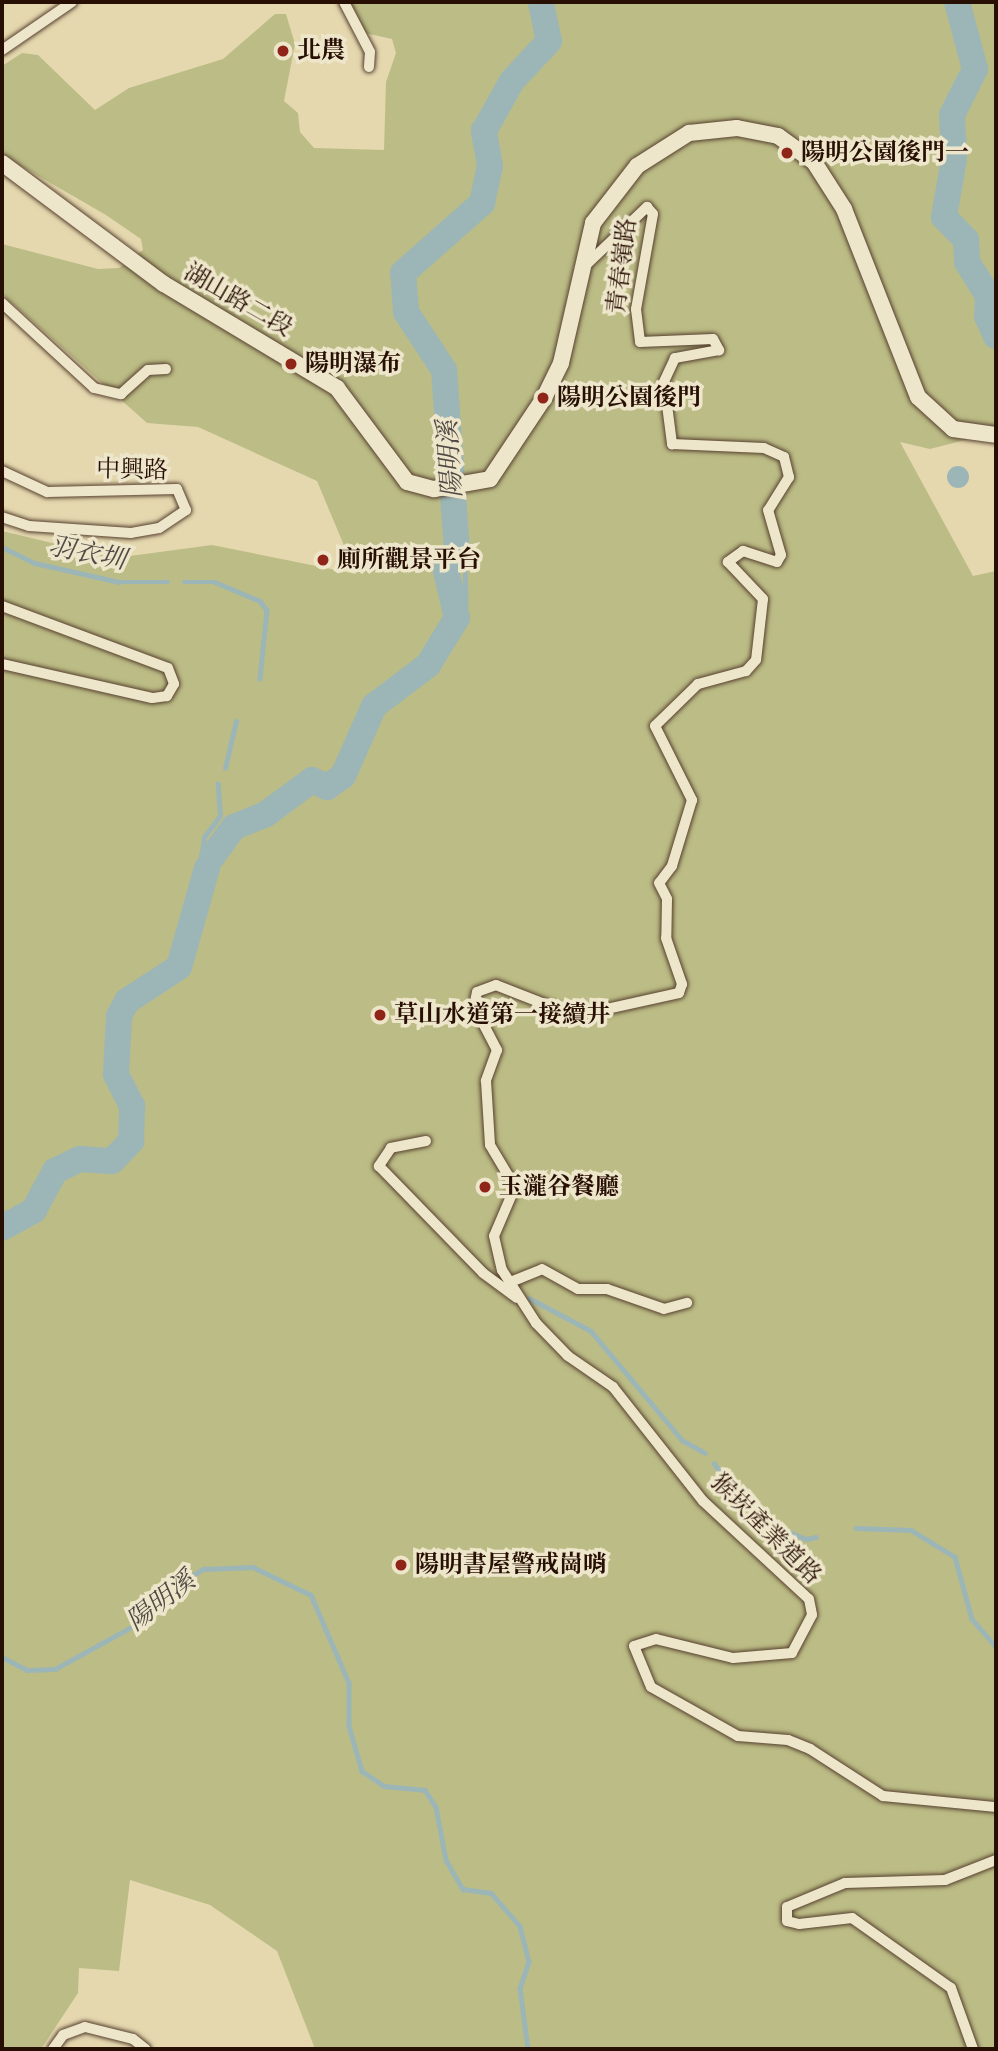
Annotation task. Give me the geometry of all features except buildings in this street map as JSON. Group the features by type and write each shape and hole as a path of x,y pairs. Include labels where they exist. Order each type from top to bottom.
{"street":[{"path":"2,50 72,2"},
{"path":"344,2 370,52 369,67"},
{"path":"578,274 593,223 637,166 671,141 737,128 778,136 814,162 844,209 918,397 953,429 996,435"},
{"name":"湖山路二段","path":"2,163 164,284 337,388 370,424 407,482 434,489 490,479 544,398 561,363 578,274"},
{"name":"青春嶺路","path":"498,1217 516,1197 515,1187 490,1145 486,1081 497,1050 474,1006 477,992 496,985 575,1016 679,993 682,984 666,938 667,898 659,883 673,866 692,800 655,726 698,684 746,671 755,660 763,599 728,562 743,551 777,562 781,555 768,510 789,477 783,457 764,448 672,444 664,382 675,358 719,350 713,340 640,342 636,309 653,214 647,207 578,274"},
{"path":"2,303 94,388 121,394 148,370 166,369"},
{"name":"中興路","path":"2,471 47,492 177,489 187,509 159,528 131,533 29,526 2,517"},
{"path":"2,606 168,668 174,684 167,695 152,698 2,664"},
{"path":"426,1141 391,1148 379,1166 483,1273 517,1298"},
{"name":"猴崁產業道路","path":"498,1217 494,1236 502,1270 513,1281 517,1298 568,1356 613,1387 755,1555 809,1599 812,1615 792,1653 733,1658 656,1639 634,1646 651,1687 737,1736 788,1740 810,1749 883,1796 996,1808"},
{"path":"513,1281 542,1269 578,1289 607,1289 664,1309 687,1303"},
{"path":"973,2049 951,1988 852,1918 799,1924 788,1921 787,1907 845,1883 945,1880 996,1860"},
{"path":"53,2049 63,2035 85,2028 133,2039 146,2049"}],"green space":[{"path":"348,2 995,2 996,432 930,449 900,442 973,576 996,571 996,2049 315,2049 277,1951 210,1905 130,1880 119,1971 79,1968 78,1993 41,2049 2,2049 2,531 115,558 212,545 356,574 317,481 198,427 147,423 2,294 2,244 98,269 119,268 143,250 141,239 106,215 2,155 2,66 22,53 38,55 95,110 129,88 223,59 275,14 286,14 295,44 284,101 298,113 300,132 314,148 384,150 386,82 396,53 392,39 365,33"}],"water":[{"path":"958,466 966,469 969,477 966,485 958,488 950,485 947,477 950,469"}],"waterway":[{"name":"陽明溪","path":"212,857 234,827 266,814 312,780 327,787 343,776 374,706 428,665 457,618 446,571 457,551 444,370 406,312 403,273 482,203 490,166 484,131 512,81 549,41 541,2"},
{"path":"957,2 975,69 952,115 954,159 944,217 966,240 967,262 988,296 987,316 996,336"},
{"name":"羽衣圳","path":"2,547 35,563 119,582 168,582"},
{"path":"457,551 465,562 466,604 457,618"},
{"name":"羽衣圳","path":"184,582 215,582 260,601 267,610 260,679"},
{"name":"羽衣圳","path":"225,768 236,721"},
{"name":"羽衣圳","path":"205,879 200,867 204,837 220,816 218,784"},
{"name":"陽明溪","path":"2,1228 34,1210 55,1171 80,1159 112,1161 131,1141 132,1106 116,1074 119,1016 127,1001 179,967 207,868"},
{"path":"529,1298 591,1331 682,1440 705,1453"},
{"path":"714,1463 728,1483"},
{"path":"761,1520 806,1539 816,1537"},
{"path":"856,1528 911,1530 955,1557 972,1619 996,1647"},
{"name":"陽明溪","path":"2,1657 27,1670 55,1669 146,1619 157,1597 203,1569 253,1567 311,1595 349,1683 349,1726 362,1771 384,1786 425,1790 436,1807 446,1860 463,1889 491,1893 520,1926 529,1962 520,1988 528,2049"}],"place":[{"name":"北農","path":"283,51"},
{"name":"陽明公園後門一","path":"787,153"},
{"name":"陽明瀑布","path":"291,364"},
{"name":"陽明公園後門","path":"543,398"},
{"name":"廁所觀景平台","path":"323,560"},
{"name":"草山水道第一接續井","path":"380,1015"},
{"name":"玉瀧谷餐廳","path":"485,1187"},
{"name":"陽明書屋警戒崗哨","path":"401,1565"}]}
